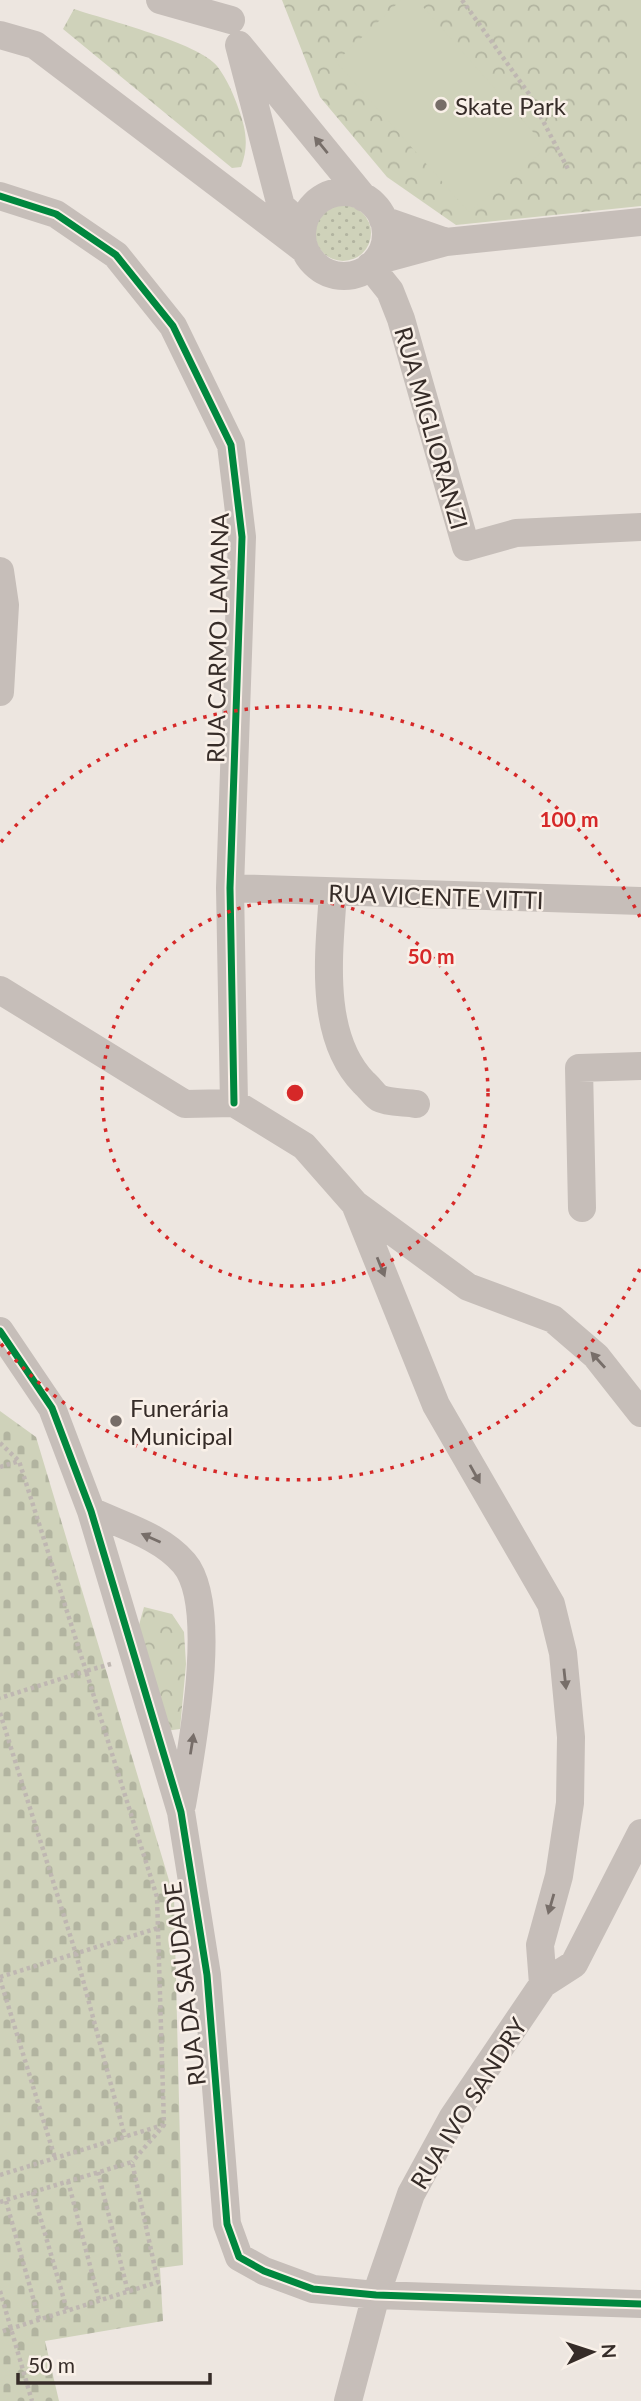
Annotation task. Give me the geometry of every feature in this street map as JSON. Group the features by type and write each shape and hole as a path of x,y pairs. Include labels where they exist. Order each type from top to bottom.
{"street":[{"path":"160,0 232,21 364,198 379,211 383,220 384,242 373,264"},
{"path":"232,21 281,206 304,238 322,270 334,275 359,273 373,264 446,243 641,222"},
{"path":"0,35 35,45 304,238"},
{"path":"304,238 307,213 326,196 352,193 364,198"},
{"name":"RUA CARMO LAMANA","path":"0,196 56,214 116,255 173,326 231,445 242,537 230,888 234,1103"},
{"path":"383,220 446,243"},
{"name":"RUA MIGLIORANZI","path":"373,264 390,291 401,318 466,547 516,533 641,527"},
{"path":"0,571 5,605 0,690"},
{"name":"RUA VICENTE VITTI","path":"230,888 641,901"},
{"path":"333,893 329,952 332,1004 339,1044 354,1073 380,1098 416,1104"},
{"path":"0,990 185,1104 234,1103 304,1146 355,1204 468,1287 553,1319 596,1356 641,1413"},
{"path":"582,1208 579,1068 641,1066"},
{"path":"355,1204 436,1405 551,1604 563,1653 569,1713 570,1803 559,1876 540,1945 543,1984"},
{"name":"RUA DA SAUDADE","path":"0,1331 52,1408 91,1511 181,1812 206,1975 227,2224 239,2257 264,2271 313,2290 376,2295 641,2304"},
{"name":"RUA DA SAUDADE","path":"91,1511 164,1544 186,1565 199,1602 203,1648 195,1725 181,1812"},
{"name":"RUA IVO SANDRY","path":"348,2401 376,2295 411,2194 453,2117 543,1984 574,1964 641,1833"}],"path":[{"path":"462,0 528,94 568,169"},
{"path":"0,1443 19,1461 158,1897 164,2125 132,2162 3,2202 39,2319"},
{"path":"0,1467 19,1461"},
{"path":"0,1698 135,1657"},
{"path":"0,1713 76,1954 125,2137"},
{"path":"55,2158 0,1978 158,1928"},
{"path":"0,2175 164,2125"},
{"path":"0,2332 158,2282 132,2162"},
{"path":"98,2172 128,2291"},
{"path":"68,2181 99,2300"},
{"path":"33,2192 67,2310"},
{"path":"0,2291 32,2401"}],"green space":[{"path":"282,0 641,0 641,206 456,225 387,177 320,97"},
{"name":"Skate Park","path":"401,0 417,0 547,148 469,212 336,62"},
{"path":"627,0 641,0 641,157 627,157"},
{"path":"74,9 172,41 207,57 217,66 232,93 243,124 246,145 241,167 232,168 63,29"},
{"path":"337,205 349,205 363,213 371,227 369,244 363,253 349,261 337,261 320,249 315,239 315,227 327,210"},
{"path":"0,1411 36,1437 174,1897 183,2265 160,2268 163,2321 45,2341 59,2401 0,2401"},
{"path":"144,1607 172,1614 184,1632 186,1664 180,1729 165,1731 137,1632"}],"cycle path":[{"path":"0,196 56,214 116,255 173,326 231,445 242,537 230,888 234,1103"},
{"path":"0,1331 52,1408 91,1511 181,1812 207,1975 227,2224 239,2257 264,2271 313,2289 376,2295 641,2304"}],"place":[{"name":"Skate Park","path":"441,105"},
{"name":"Funerária Municipal","path":"116,1421"}]}
